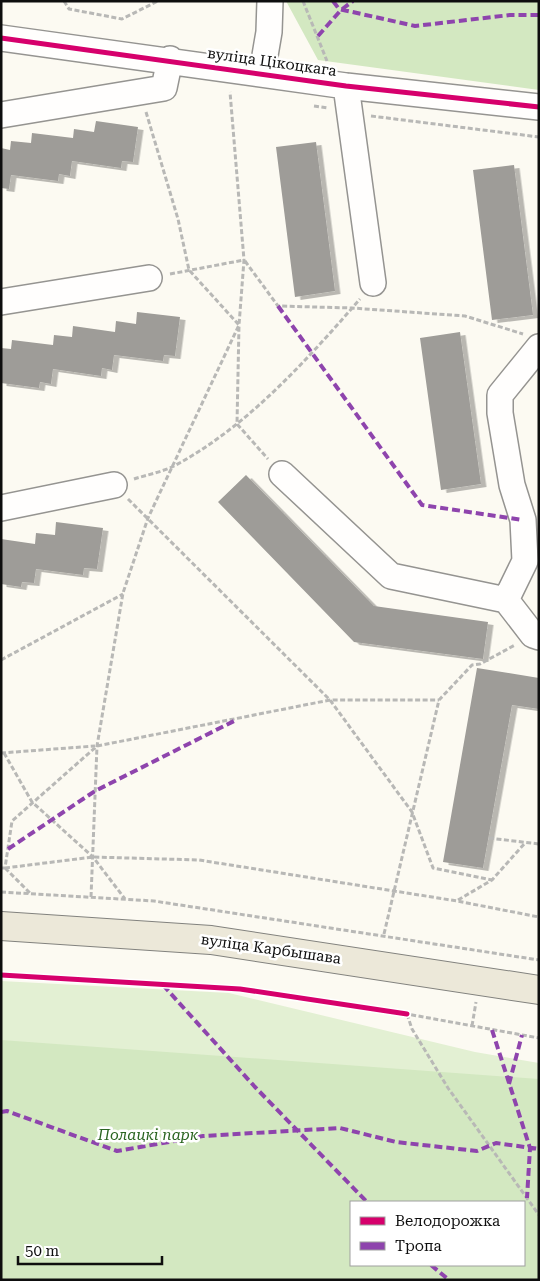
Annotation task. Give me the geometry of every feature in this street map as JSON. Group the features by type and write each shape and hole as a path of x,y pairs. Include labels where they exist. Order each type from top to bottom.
{"main road":[{"name":"вуліца Карбышава","path":"1,926 212,940 539,990"}],"street":[{"path":"262,73 269,32 270,1"},
{"name":"вуліца Цікоцкага","path":"1,38 339,85 539,107"},
{"path":"1,115 164,88 170,60"},
{"path":"339,85 351,113 373,283"},
{"path":"1,302 149,278"},
{"path":"506,600 525,561 523,520 512,485 500,413 500,395 534,341"},
{"path":"282,474 391,576 506,600 536,636"},
{"path":"1,508 114,485"}],"path":[{"path":"64,1 69,9 122,19 158,1"},
{"path":"303,1 330,69 339,85 323,108"},
{"path":"239,91 229,89 244,260 239,325 237,424 282,474"},
{"path":"140,92 178,219 189,270 239,325"},
{"path":"304,104 351,113 539,137"},
{"path":"149,278 244,260"},
{"path":"244,260 278,306 352,308 465,316 534,341"},
{"path":"373,283 312,353 237,424 172,467 114,485 330,700 412,812 433,868 492,880"},
{"path":"92,897 97,746 123,593 148,518 239,325"},
{"path":"1,660 123,593"},
{"path":"384,934 392,891 439,700 472,666 480,664 536,636"},
{"path":"125,899 93,857 32,802 2,753 97,746 330,700 439,700"},
{"path":"3,868 12,820 97,746"},
{"path":"489,838 539,844"},
{"path":"457,901 492,880 525,843"},
{"path":"3,868 93,857 199,860 457,901 539,917"},
{"path":"3,868 31,894"},
{"path":"1,892 154,900 384,934 539,960"},
{"path":"1,975 240,989 407,1014 539,1038"},
{"path":"407,1014 412,1029 448,1088 539,1215"}],"green space":[{"path":"286,1 539,1 539,90 318,60"},
{"name":"Полацкі парк","path":"1,981 229,993 475,1052 539,1063 539,1280 1,1280"},
{"name":"Полацкі парк","path":"1,1040 539,1079 539,1280 1,1280"}],"building":[{"path":"96,121 138,127 133,162 122,161 121,168 72,161 70,176 59,174 58,181 11,175 9,189 1,188 1,148 10,150 11,141 31,143 32,133 73,138 74,129 94,132"},
{"path":"316,142 335,291 295,297 276,147"},
{"path":"514,165 533,315 492,320 473,170"},
{"path":"137,312 180,317 175,356 164,355 163,361 114,355 112,370 102,368 101,376 53,369 51,384 40,382 39,388 1,383 1,348 11,349 12,340 53,345 54,335 72,337 73,326 115,332 116,321 136,324"},
{"path":"460,332 481,484 441,490 420,338"},
{"path":"246,475 374,606 488,622 483,659 354,642 218,502"},
{"path":"56,522 103,528 97,569 84,568 83,575 36,569 34,583 22,582 21,587 1,584 1,539 35,544 36,533 55,535"},
{"path":"477,668 539,678 539,709 512,705 483,868 443,862"}],"marked path":[{"path":"333,1 339,9 415,26 510,15 539,15"},
{"path":"318,36 341,10 353,1"},
{"path":"278,306 422,505 523,520"},
{"path":"8,849 95,791 236,720"},
{"path":"163,985 255,1087 366,1201"},
{"path":"492,1030 530,1148 527,1198"},
{"path":"509,1084 522,1035"},
{"path":"1,1112 7,1111 117,1151 203,1136 340,1128 396,1142 477,1151 496,1143 539,1149"},
{"path":"432,1266 449,1280"}],"cycle path":[{"path":"1,38 346,86 539,107"},
{"path":"1,975 240,989 407,1014"}]}
